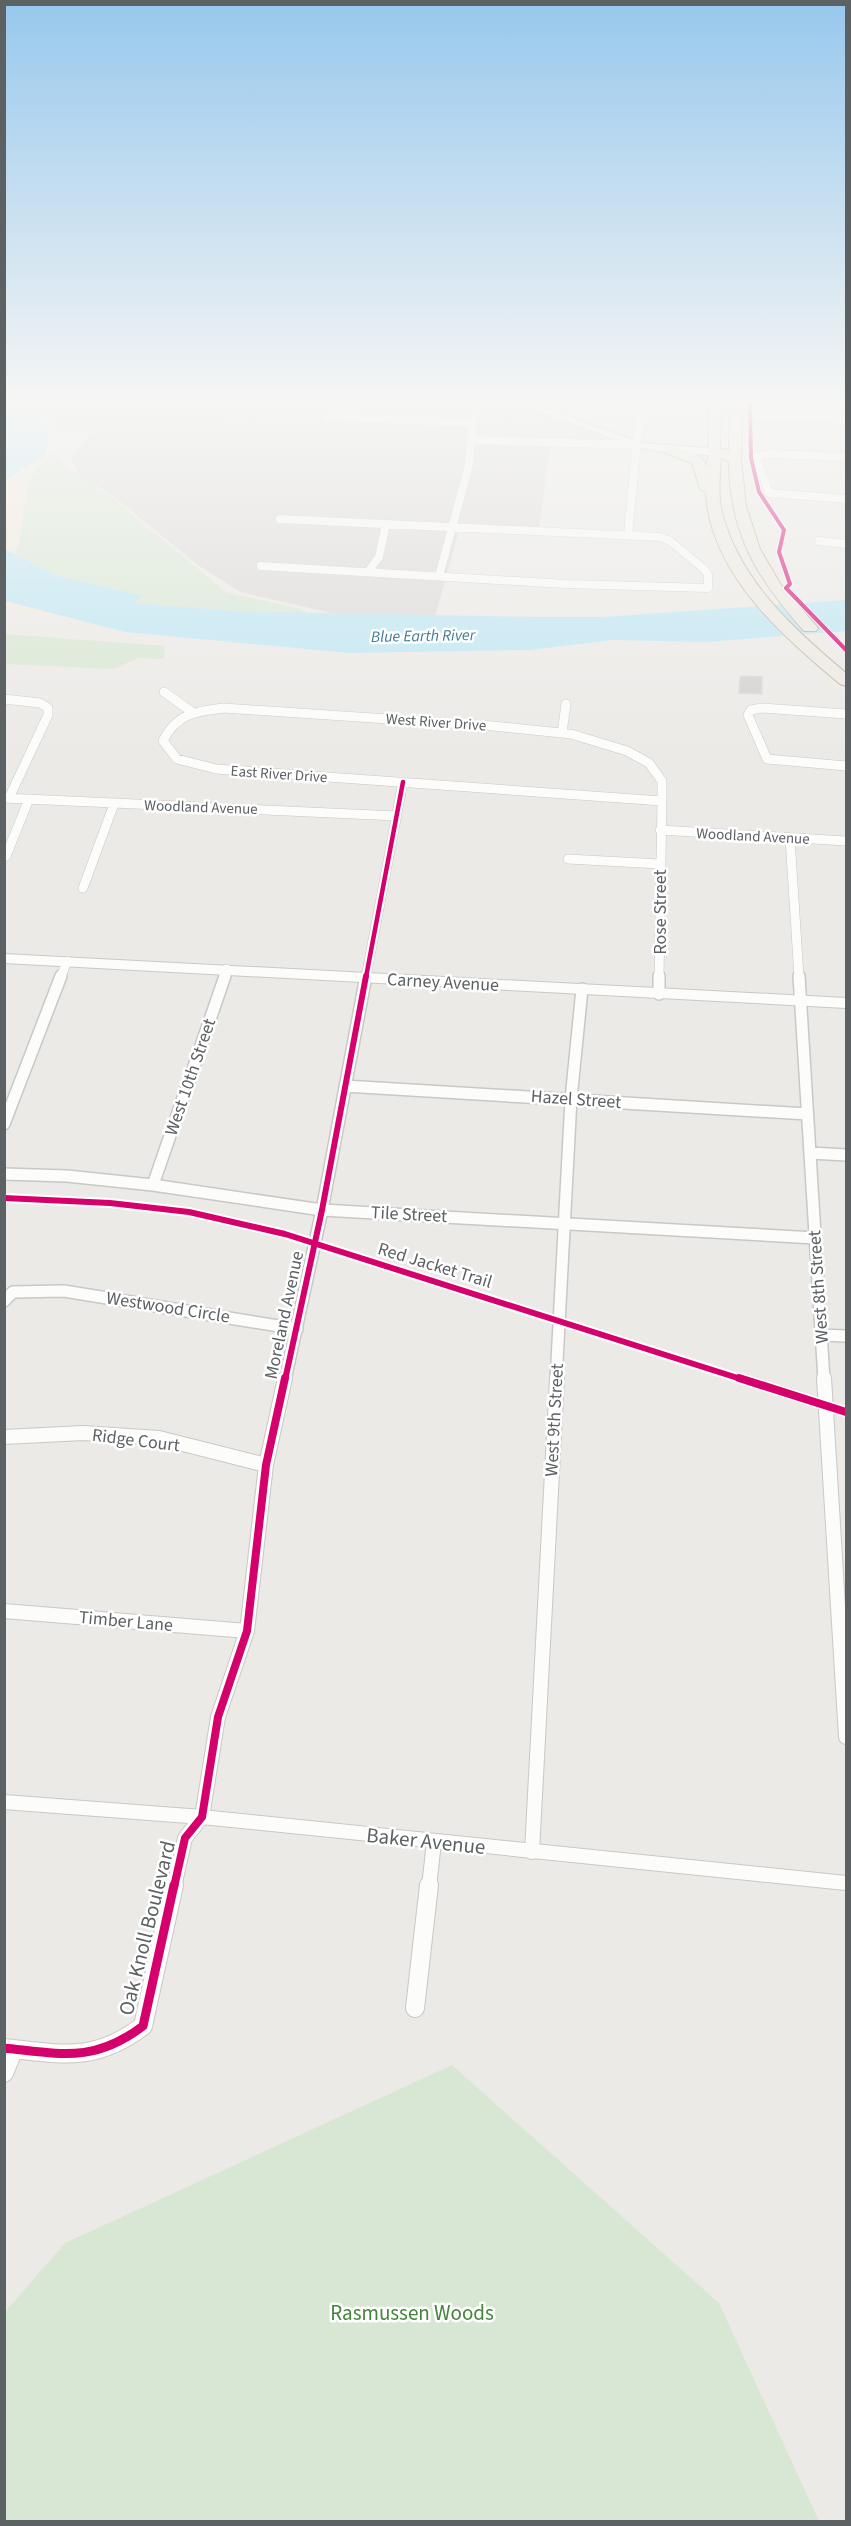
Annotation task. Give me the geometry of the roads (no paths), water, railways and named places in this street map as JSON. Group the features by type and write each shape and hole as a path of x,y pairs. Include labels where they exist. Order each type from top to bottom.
{"highway":[{"path":"719,522 726,545 757,593 825,663 846,681"},
{"path":"741,522 759,564 778,591 844,661"}],"main road":[{"name":"Carney Avenue","path":"4,958 846,1003"}],"street":[{"path":"261,566 566,584 708,588 708,575 704,569 670,541 628,534 341,522"},
{"path":"439,576 455,522"},
{"path":"628,534 629,522"},
{"path":"368,572 379,557 386,524"},
{"path":"819,541 846,544"},
{"path":"164,692 192,712"},
{"path":"4,699 21,699 40,703 48,708 48,715 7,798"},
{"path":"562,733 566,704"},
{"name":"West River Drive","path":"165,743 163,741 169,725 192,712 224,708 562,733 627,751 649,763 662,781 660,830"},
{"path":"846,714 762,708 752,710 748,715 767,759 779,762 846,766"},
{"name":"East River Drive","path":"165,743 177,759 216,770 403,782"},
{"path":"403,782 662,801"},
{"name":"Moreland Avenue","path":"202,1817 218,1717 247,1631 266,1465 322,1210 403,782"},
{"name":"Woodland Avenue","path":"7,798 397,816"},
{"path":"6,856 29,799"},
{"path":"83,888 114,804"},
{"name":"Woodland Avenue","path":"660,830 846,841"},
{"name":"Rose Street","path":"659,994 660,830"},
{"name":"West 8th Street","path":"790,838 821,1335 841,1551 846,1737"},
{"path":"568,859 660,864"},
{"path":"4,1124 67,961"},
{"name":"West 10th Street","path":"153,1185 227,969"},
{"name":"West 9th Street","path":"532,1852 571,1099 582,990"},
{"name":"Hazel Street","path":"345,1086 807,1114"},
{"path":"810,1153 846,1155"},
{"name":"Tile Street","path":"4,1174 67,1176 153,1185 322,1210 566,1222 815,1238"},
{"name":"Westwood Circle","path":"4,1301 13,1292 64,1292 169,1306 297,1329"},
{"path":"821,1335 846,1336"},
{"name":"Ridge Court","path":"4,1437 82,1433 159,1438 266,1465"},
{"name":"Timber Lane","path":"4,1611 247,1631"},
{"name":"Baker Avenue","path":"4,1802 202,1817 846,1883"},
{"name":"Oak Knoll Boulevard","path":"4,2073 9,2048 81,2052 104,2049 121,2042 143,2026 185,1838 202,1817"},
{"path":"415,2008 434,1842"}],"water":[{"name":"Blue Earth River","path":"4,549 58,576 144,596 132,603 235,611 602,617 846,600 846,631 706,642 613,640 529,650 349,653 125,632 5,601"}],"park label":[{"name":"Rasmussen Woods","path":"412,2313"}]}
